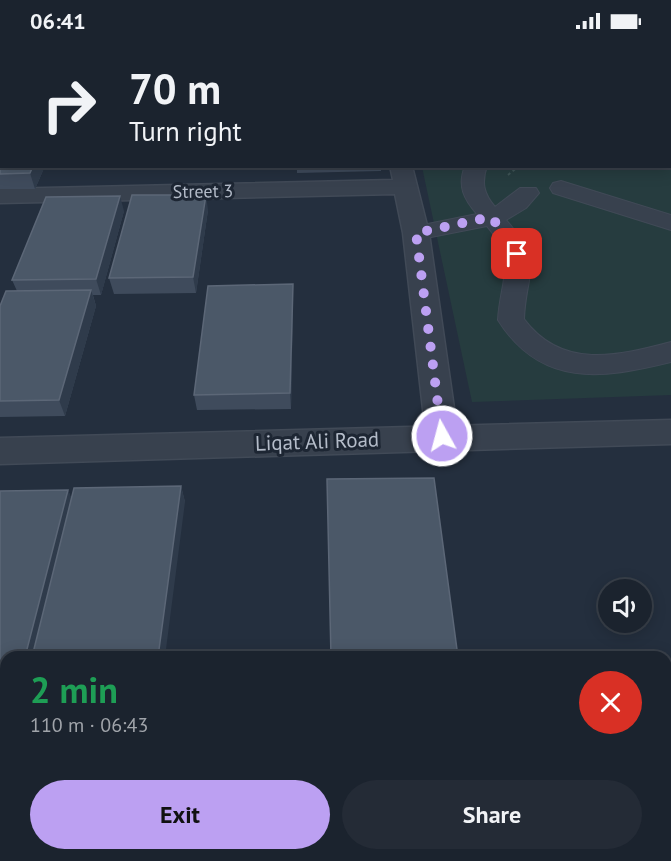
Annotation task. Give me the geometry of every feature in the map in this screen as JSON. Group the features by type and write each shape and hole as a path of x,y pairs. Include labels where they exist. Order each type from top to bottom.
{"street":[{"path":"475,168 472,188 480,204 510,240 520,266 511,320 526,342 535,350 559,360 599,366 618,365 671,352"},
{"path":"403,177 416,233 442,436"},
{"name":"Street 3","path":"0,196 403,177"},
{"path":"561,188 671,224"},
{"path":"416,233 491,217 518,205 528,193"},
{"name":"Liqat Ali Road","path":"0,451 442,436 671,432"}],"green space":[{"path":"422,168 671,168 671,395 472,402"}],"building":[{"path":"0,168 32,168 30,173 0,174"},
{"path":"132,195 206,195 193,277 109,278"},
{"path":"120,196 96,279 12,280 46,197"},
{"path":"293,284 290,393 194,395 208,286"},
{"path":"91,290 59,400 0,401 0,306 6,291"},
{"path":"434,478 457,651 331,651 327,479"},
{"path":"181,486 159,651 33,651 74,488"},
{"path":"68,490 27,651 0,651 0,491"}],"route":[{"path":"442,436 416,233 491,217 500,225 517,254"}]}
